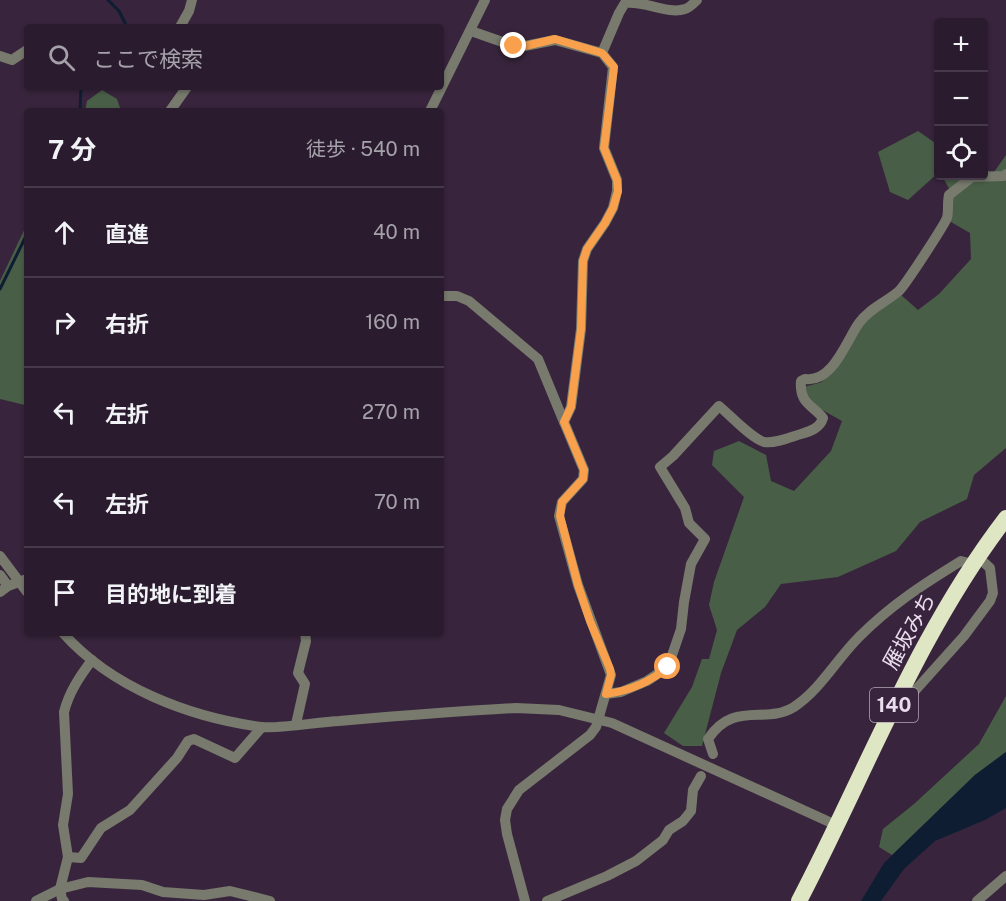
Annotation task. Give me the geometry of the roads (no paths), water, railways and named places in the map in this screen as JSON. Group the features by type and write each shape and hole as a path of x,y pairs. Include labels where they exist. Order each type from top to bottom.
{"highway":[{"name":"雁坂みち","path":"799,901 901,691 940,618 976,560 1006,518"}],"street":[{"path":"182,24 192,0"},
{"path":"444,84 485,0"},
{"path":"602,53 625,3 634,2 673,10 685,9 697,0"},
{"path":"471,31 514,46 525,46 555,39 602,53 614,67 604,148 617,180 618,191 613,208 587,249 583,261 581,329 571,407 564,422"},
{"path":"0,56 12,60 24,52"},
{"path":"172,108 185,90"},
{"path":"432,108 441,90"},
{"path":"606,694 621,692 647,681 668,667 681,629 691,564 705,539 689,523 685,508 660,467 719,406 764,442 773,442 812,431 822,423 823,418 807,404 801,381 823,376 847,347 858,325 870,310 900,290 946,219 949,195 972,177 1006,174"},
{"path":"444,296 457,296 469,301 538,359 584,470 583,479 562,502 560,516 578,585 611,675 596,727 590,735 519,790 507,809 505,820 507,834 525,901"},
{"path":"0,556 23,580 4,589 0,575"},
{"path":"713,754 708,740 717,726 749,715 783,712 794,707 818,687 856,639 889,608 961,561 976,560 990,568 993,593 990,601 964,636 912,694 901,691"},
{"path":"66,636 103,669 140,690 191,712 262,727 516,708 559,710 598,718 638,733 836,825"},
{"path":"296,724 305,684 298,673 306,641 305,636"},
{"path":"64,901 60,889 68,857 63,825 68,794 63,712 66,701 78,679 92,660"},
{"path":"68,857 81,858 101,828 130,810 177,758 188,741 194,739 235,758 262,727"},
{"path":"547,901 636,861 663,840 669,830 683,821 691,811 693,789 701,776"},
{"path":"976,901 1006,876"},
{"path":"36,901 60,889 88,882 142,885 163,892 204,896 230,891 270,901"}],"water":[{"path":"1006,752 1006,808 985,820 935,841 904,869 881,901 861,901 884,863 975,775"}],"waterway":[{"path":"108,0 119,11 126,24"},
{"path":"80,108 81,90"},
{"path":"0,289 24,240"}]}
